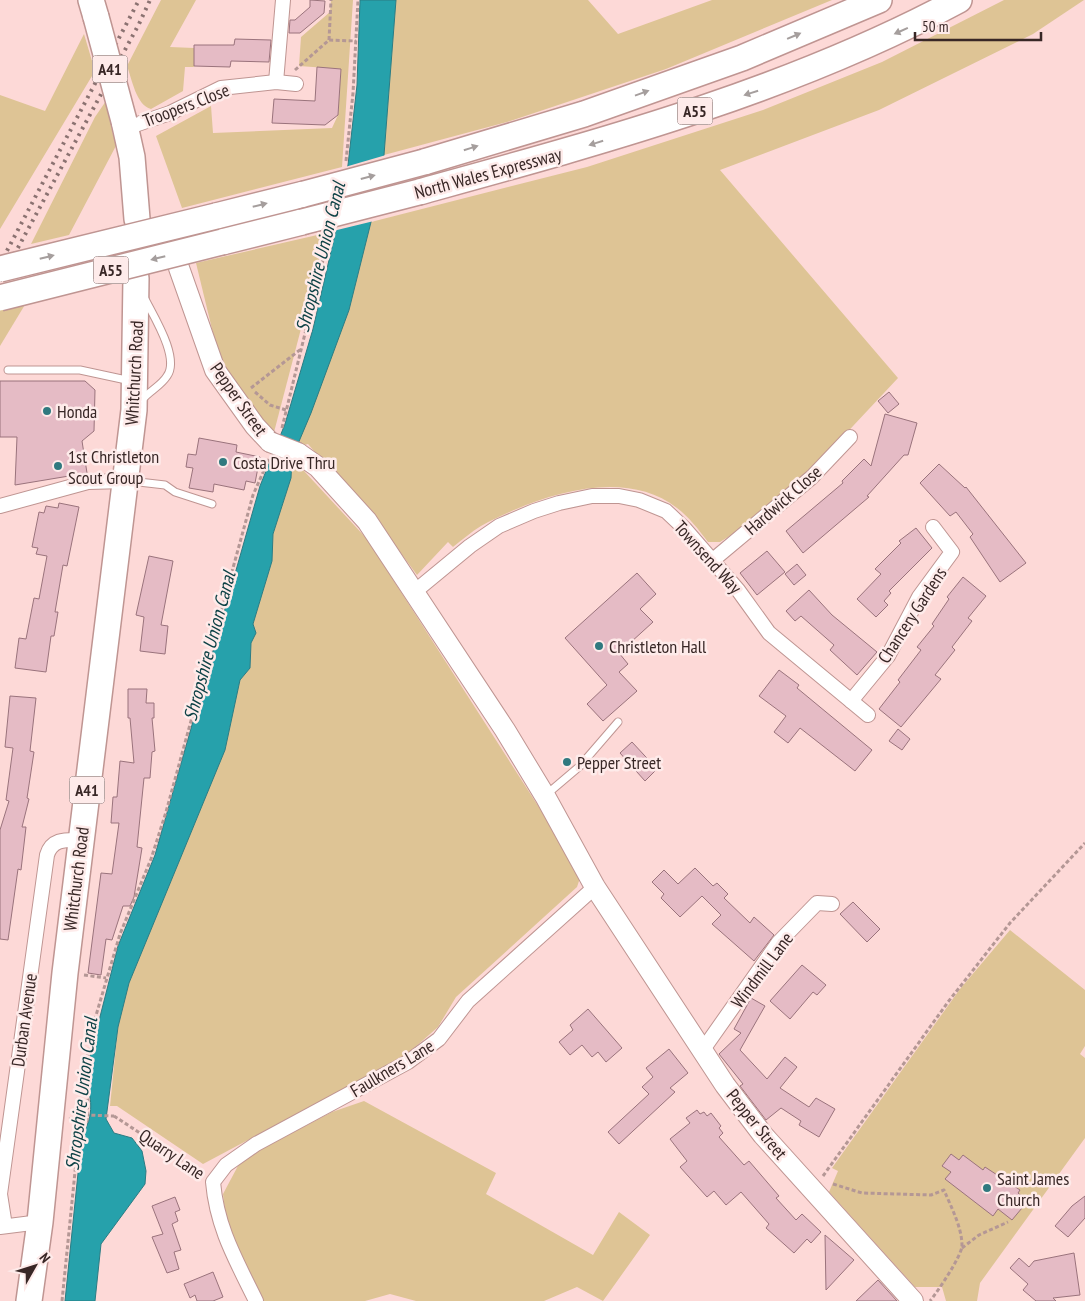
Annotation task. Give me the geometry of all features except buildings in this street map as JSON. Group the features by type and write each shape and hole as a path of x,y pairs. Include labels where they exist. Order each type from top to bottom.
{"highway":[{"name":"North Wales Expressway","path":"0,269 304,194 424,162 594,111 742,58 878,0"},
{"name":"North Wales Expressway","path":"0,298 419,192 594,144 767,88 906,29 959,0"},
{"name":"A41","path":"94,8 132,157 137,219"},
{"name":"Whitchurch Road","path":"29,1301 40,1222 52,1091 81,840 134,410 137,281"}],"street":[{"path":"279,82 283,0"},
{"name":"Troopers Close","path":"125,124 157,118 221,88 279,82 296,84"},
{"name":"Pepper Street","path":"179,268 214,370 255,426 275,441 298,453 318,467 367,521 413,594 505,730 545,796 595,887 702,1051 764,1135 815,1185 913,1301"},
{"name":"Hardwick Close","path":"713,560 812,477 850,437"},
{"path":"0,506 88,482 125,481"},
{"name":"Townsend Way","path":"413,594 470,546 499,526 551,505 592,496 620,496 639,500 666,511 713,560 770,633 868,715"},
{"name":"Chancery Gardens","path":"851,701 888,656 919,597 952,552 933,527"},
{"name":"Durban Avenue","path":"2,1227 0,1194 47,855 55,842 81,840"},
{"name":"Faulkners Lane","path":"213,1182 226,1164 256,1144 408,1062 439,1039 468,1001 595,887"},
{"name":"Windmill Lane","path":"702,1051 778,943 817,903 832,904"},
{"name":"Quarry Lane","path":"213,1182 215,1208 226,1242 256,1301"},
{"path":"2,1227 40,1222"}],"lane":[{"path":"134,410 144,397 167,377 172,366 163,335 137,281"},
{"path":"8,370 80,370 136,382"},
{"path":"125,481 165,485 175,492 212,504"},
{"path":"545,796 580,766 618,722"}],"path":[{"path":"329,40 331,0"},
{"path":"346,167 358,0"},
{"path":"279,82 329,40 356,41"},
{"path":"62,1301 73,1180 81,1129 87,1122 88,1100 83,1085 92,1028 120,934 148,866 166,812 253,496 275,441 301,349 330,232"},
{"path":"251,388 301,349"},
{"path":"962,1248 956,1219 944,1190 931,1195 862,1193 815,1185 948,1002 1010,924 1085,843"},
{"name":"Quarry Lane","path":"78,1118 78,1108 86,1115 114,1116 187,1161 213,1182"},
{"path":"930,1301 942,1287 962,1248 979,1235 1008,1222"}],"shaded area":[{"path":"161,0 196,0 170,47 194,48 194,67 185,67 183,91 151,109 146,107 138,97 127,66"},
{"path":"331,0 353,0 342,167 182,208 156,136 211,106 213,133 332,128 338,115 341,69 299,66 301,37 330,12"},
{"path":"396,0 588,0 618,34 712,0 832,0 666,69 507,122 384,155"},
{"path":"1004,0 1084,0 1033,34 879,110 720,170 898,378 809,473 720,542 708,542 694,524 677,508 655,495 631,489 605,487 552,496 503,515 477,528 453,547 448,542 417,575 397,548 308,444 297,447 349,310 371,222 587,167 763,110 882,62"},
{"path":"84,34 95,71 0,229 0,95 45,111"},
{"path":"106,101 113,135 118,142 69,235 31,244 95,117"},
{"path":"326,233 273,436 220,362 196,263"},
{"path":"26,303 0,346 0,310"},
{"path":"292,458 367,539 558,837 580,878 577,887 456,997 438,1027 405,1056 203,1164 117,1106 110,1106 118,1027 129,983 225,750 240,680 250,668 251,643 256,633 253,624 272,561 273,534 291,478"},
{"path":"1010,930 1085,990 1085,1046 1080,1054 1085,1058 1085,1138 980,1283 977,1301 946,1301 942,1287 915,1287 829,1192 838,1171 832,1168 960,989"},
{"path":"364,1101 496,1173 486,1194 593,1255 619,1212 650,1235 603,1301 577,1287 544,1301 416,1301 390,1294 365,1301 262,1301 235,1243 225,1212 223,1194 239,1164 265,1147 332,1112"}],"water":[{"path":"360,0 396,0 384,155 371,222 349,310 311,413 292,458 291,478 273,534 272,561 253,624 256,633 251,643 250,668 240,680 225,750 129,983 118,1027 106,1119 114,1133 132,1138 142,1151 146,1171 145,1184 101,1244 95,1301 65,1301 82,1134 88,1123 91,1110 90,1096 85,1085 88,1064 118,946 155,855 260,486 285,424 313,329 336,230 348,165 357,85"}],"pier":[{"path":"386,155 374,221 333,231 345,167"}],"railway":[{"path":"0,264 139,0"},
{"path":"0,281 139,24 150,0"}],"place":[{"name":"Honda","path":"47,411"},
{"name":"Costa Drive Thru","path":"223,462"},
{"name":"1st Christleton Scout Group","path":"58,466"},
{"name":"Christleton Hall","path":"599,646"},
{"name":"Pepper Street","path":"567,762"},
{"name":"Saint James Church","path":"987,1188"}],"water label":[{"name":"Shropshire Union Canal","path":"320,257"},
{"name":"Shropshire Union Canal","path":"209,646"},
{"name":"Shropshire Union Canal","path":"81,1094"}]}
